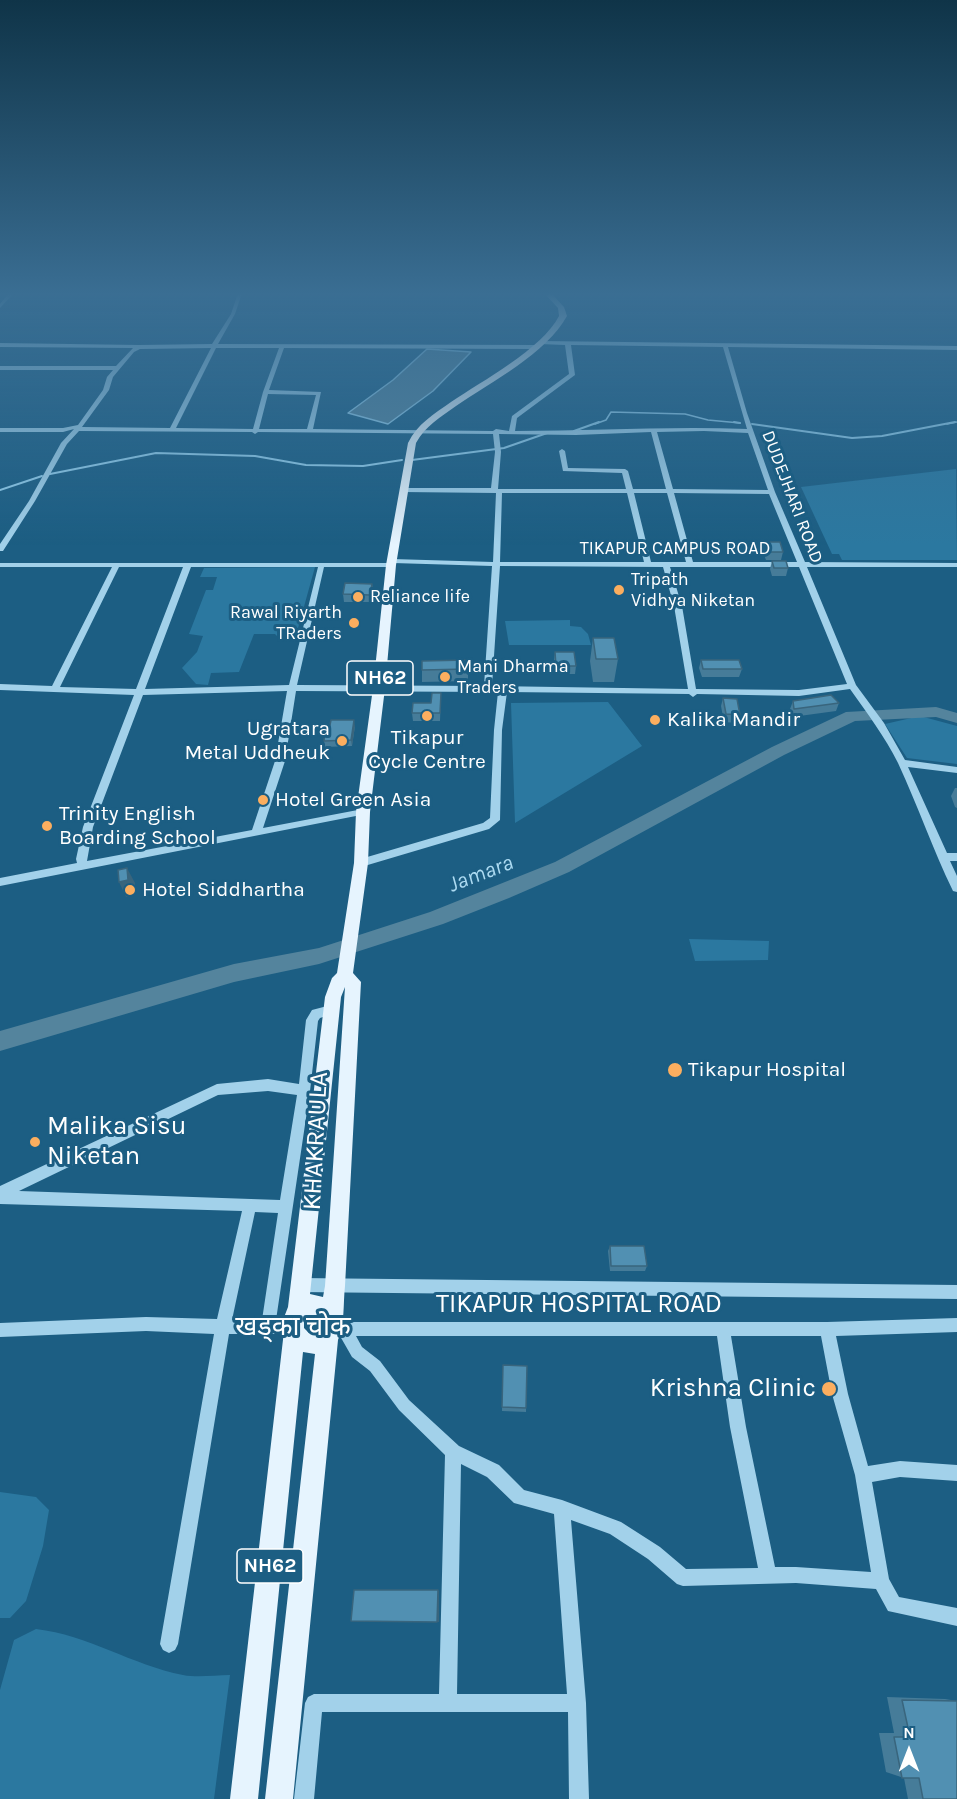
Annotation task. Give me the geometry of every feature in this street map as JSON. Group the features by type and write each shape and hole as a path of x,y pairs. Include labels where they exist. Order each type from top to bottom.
{"main road":[{"path":"418,431 492,377"},
{"name":"NH62","path":"345,972 361,863 363,812 392,563 408,458 418,431"},
{"name":"KHAKRAULA","path":"295,1324 331,1010 338,982 345,972 353,982 334,1327"},
{"path":"316,1303 325,1306 334,1327 320,1342 310,1345 300,1341 295,1324 306,1305 316,1303"},
{"name":"NH62","path":"244,1799 295,1324"},
{"name":"NH62","path":"279,1799 334,1327"}],"street":[{"path":"0,549 32,501 64,443 79,428 112,377"},
{"path":"172,430 198,377"},
{"path":"255,432 271,377"},
{"path":"512,431 514,417 569,377"},
{"name":"DUDEJHARI ROAD","path":"734,377 750,431 772,492 852,686 863,704 881,724 902,763 957,888"},
{"path":"266,392 319,393 309,432"},
{"path":"0,430 79,428 255,432 512,431 576,433 653,430 750,431"},
{"path":"653,430 690,565"},
{"path":"488,688 495,564 498,452 496,431"},
{"path":"562,450 565,470 626,471 648,565"},
{"path":"403,490 772,492"},
{"name":"TIKAPUR CAMPUS ROAD","path":"0,565 392,563 957,565"},
{"path":"55,689 117,564"},
{"path":"666,564 678,606 693,693"},
{"path":"83,865 81,859 88,827 188,565"},
{"path":"256,833 280,761 284,721 321,568"},
{"path":"0,687 139,692 293,688 488,688 799,693 852,686"},
{"path":"361,863 486,826 495,820 498,730 503,689"},
{"path":"902,763 957,770"},
{"path":"0,882 363,812"},
{"path":"942,857 957,857"},
{"path":"268,1327 304,1091 312,1020 316,1014 331,1010"},
{"path":"0,1195 217,1090 268,1085 304,1091"},
{"path":"0,1195 286,1207"},
{"path":"169,1644 223,1327 250,1205"},
{"path":"299,1285 957,1293"},
{"path":"0,1330 146,1324 223,1327 268,1327 295,1324"},
{"name":"TIKAPUR HOSPITAL ROAD","path":"334,1327 828,1329 957,1325"},
{"path":"334,1327 357,1352 375,1366 404,1406 453,1452 493,1471 520,1497 562,1508 615,1528 654,1553 684,1578 768,1576 881,1581"},
{"path":"723,1329 738,1427 768,1576"},
{"path":"828,1329 840,1394 863,1474 881,1581 894,1605 957,1617"},
{"path":"448,1703 453,1452"},
{"path":"863,1474 900,1469 957,1473"},
{"path":"562,1508 577,1702 579,1799"},
{"path":"304,1799 314,1703 577,1702"}],"shaded area":[{"path":"396,377 447,377 433,391 388,424 348,413"},
{"path":"956,469 957,560 842,560 839,554 832,554 801,487"},
{"path":"315,567 295,639 281,640 275,634 254,634 239,672 211,673 208,685 196,684 182,668 197,652 203,636 189,634 206,590 213,590 217,577 200,577 204,568"},
{"path":"570,620 570,626 581,627 588,634 591,645 509,645 505,621"},
{"path":"608,702 642,746 515,823 511,703"},
{"path":"920,716 957,726 957,764 907,758 885,724"},
{"path":"689,939 769,941 768,960 695,961"},
{"path":"0,1492 36,1497 49,1510 43,1546 26,1601 10,1618 0,1618"},
{"path":"36,1629 74,1637 183,1675 230,1675 214,1799 0,1799 0,1690 14,1640"}],"building":[{"path":"764,542 780,542 783,552 768,552"},
{"path":"772,561 786,561 788,568 774,568"},
{"path":"345,583 372,584 370,595 343,594"},
{"path":"593,638 614,638 618,659 596,659"},
{"path":"555,652 574,652 576,666 556,666"},
{"path":"468,660 468,669 422,670 422,661"},
{"path":"701,660 739,660 742,669 703,669"},
{"path":"432,693 441,693 440,713 412,713 413,703 431,703"},
{"path":"831,695 839,703 794,709 793,701"},
{"path":"723,698 737,699 740,715 726,714"},
{"path":"331,720 354,720 351,740 324,741 325,730 329,730"},
{"path":"127,868 128,880 119,882 118,870"},
{"path":"610,1246 644,1246 647,1266 611,1266"},
{"path":"503,1365 527,1366 526,1408 502,1407"},
{"path":"354,1590 438,1590 437,1622 351,1621"},
{"path":"902,1700 957,1701 957,1799 923,1799 919,1778 902,1778 894,1737 910,1737"}],"waterway":[{"path":"595,424 606,420 611,412 685,414 708,420 740,423 734,422"},
{"path":"574,431 599,422"},
{"path":"752,424 852,438 882,436 955,422"},
{"path":"947,424 957,422"},
{"path":"412,460 504,448 550,432"},
{"path":"50,474 156,453 255,456 306,465 363,466 402,460"},
{"path":"0,490 42,476"},
{"name":"Jamara","path":"0,1041 234,973 319,956 436,918 502,893 562,867 778,751 852,716 936,712 957,718"}],"place":[{"name":"Tripath Vidhya Niketan","path":"619,590"},
{"name":"Reliance life","path":"358,597"},
{"name":"Rawal Riyarth TRaders","path":"354,623"},
{"name":"Mani Dharma Traders","path":"445,677"},
{"name":"Tikapur Cycle Centre","path":"427,716"},
{"name":"Kalika Mandir","path":"655,720"},
{"name":"Ugratara Metal Uddheuk","path":"342,741"},
{"name":"Hotel Green Asia","path":"263,800"},
{"name":"Trinity English Boarding School","path":"47,826"},
{"name":"Hotel Siddhartha","path":"130,890"},
{"name":"Tikapur Hospital","path":"675,1070"},
{"name":"Malika Sisu Niketan","path":"35,1142"},
{"name":"Krishna Clinic","path":"829,1389"}],"district":[{"name":"खड्का चोक","path":"293,1327"}]}
